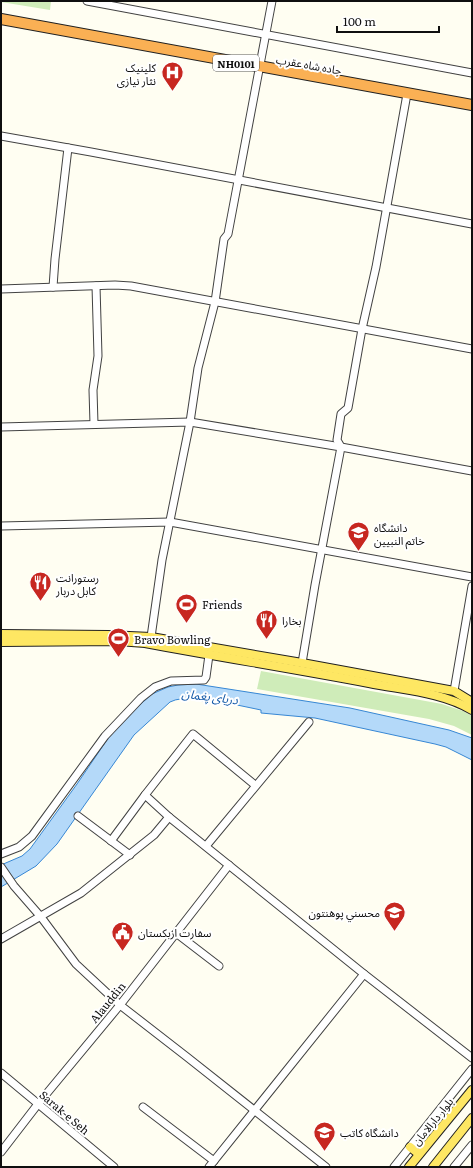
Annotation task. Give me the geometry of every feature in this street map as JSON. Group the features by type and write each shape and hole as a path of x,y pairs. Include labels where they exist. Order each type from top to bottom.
{"highway":[{"name":"جاده شاه عقرب","path":"1,19 472,105"}],"main road":[{"path":"1,634 108,634 151,637 453,700 472,710"},
{"path":"1,642 145,643 209,655 302,663 454,691 472,702"},
{"name":"بلوار دارالامان","path":"409,1167 472,1090"},
{"path":"433,1167 472,1118"},
{"path":"410,1147 419,1154"}],"street":[{"path":"87,1 472,72"},
{"path":"151,637 162,560 190,422 198,368 215,302 224,239 228,234 272,1"},
{"path":"302,663 321,550 341,447 337,440 341,414 348,408 362,329 376,267 407,94"},
{"path":"1,136 238,179 472,224"},
{"path":"53,287 68,148"},
{"path":"1,289 115,285 131,286 472,349"},
{"path":"94,424 93,390 98,356 96,286"},
{"path":"1,427 190,422 341,447 472,471"},
{"path":"1,526 170,522 472,577"},
{"path":"454,691 470,608 472,586"},
{"path":"1,854 19,847 32,836 105,736 141,698 155,687 171,681 204,680 206,677 209,655"},
{"path":"206,846 255,785 309,722"},
{"path":"111,841 193,734 255,785"},
{"path":"145,795 169,817 364,974 472,1058"},
{"path":"78,816 130,855"},
{"path":"1,939 81,893 154,835 169,817"},
{"name":"Alauddin","path":"1,1152 38,1104 120,1005 229,865"},
{"path":"1,867 14,886 41,917 76,964 120,1005 326,1167"},
{"path":"176,933 219,966"},
{"path":"209,1167 364,974"},
{"path":"394,1167 472,1069"},
{"name":"Sarak-e Seh","path":"1,1074 114,1167"},
{"path":"142,1107 214,1160"},
{"path":"454,1167 472,1145"}],"green space":[{"path":"1,1 51,1 50,10"},
{"path":"261,671 442,704 463,711 472,716 472,735 454,726 429,719 257,689"}],"water":[{"name":"دریای پغمان","path":"196,684 350,708 449,730 472,738 472,760 446,747 435,744 315,718 261,713 261,710 218,701 215,703 192,699 175,700 170,702 134,735 57,844 36,866 1,887 1,865 22,856 30,849 113,731 152,694 168,687"}],"place":[{"name":"کلینیک نثار نیازی","path":"172,92"},
{"name":"دانشگاه خاتم النبیین","path":"359,552"},
{"name":"رستورانت کابل دربار","path":"40,602"},
{"name":"Friends","path":"186,624"},
{"name":"بخارا","path":"267,640"},
{"name":"Bravo Bowling","path":"118,658"},
{"name":"محسني پوهنتون","path":"395,932"},
{"name":"سفارت ازبکستان","path":"123,952"},
{"name":"دانشگاه کاتب","path":"324,1152"}]}
